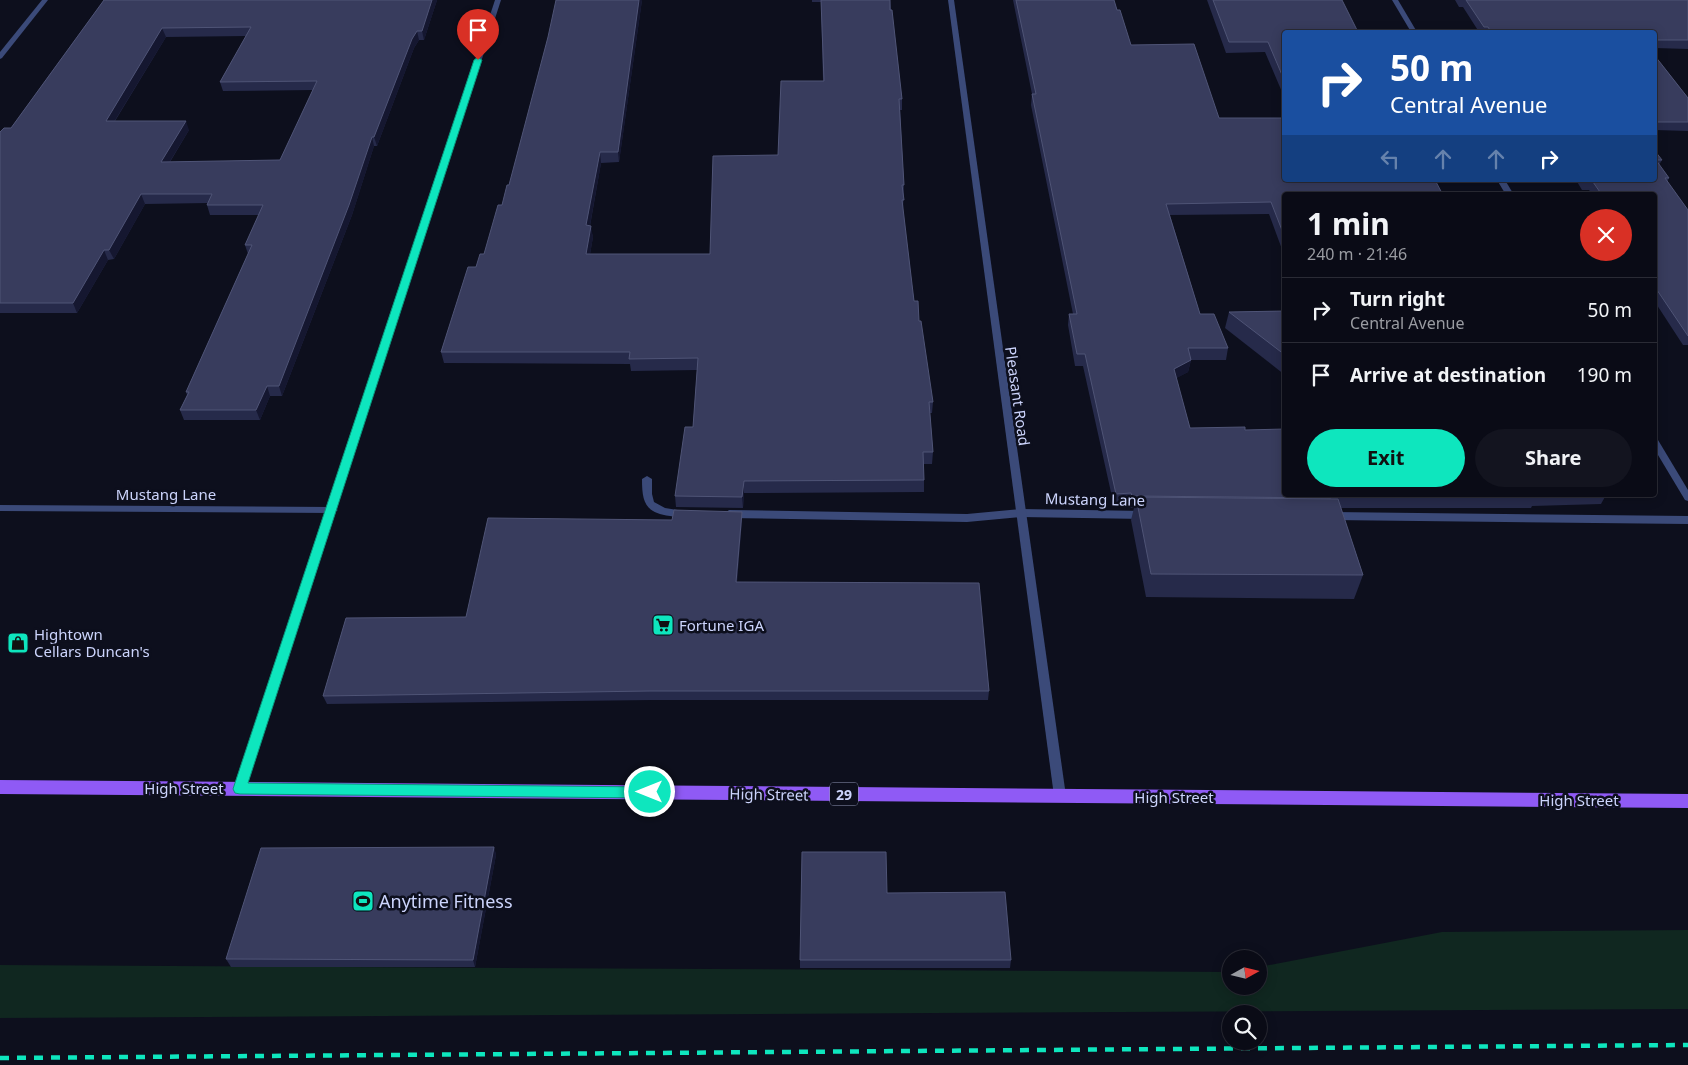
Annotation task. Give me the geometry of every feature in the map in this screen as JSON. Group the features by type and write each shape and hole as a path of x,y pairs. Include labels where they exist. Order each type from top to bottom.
{"main road":[{"name":"High Street","path":"0,787 1688,801"}],"street":[{"path":"0,57 45,0"},
{"path":"240,789 333,510 498,0"},
{"name":"Pleasant Road","path":"951,0 1060,796"},
{"path":"1395,0 1413,30"},
{"path":"1657,445 1688,498"},
{"path":"647,479 648,499 651,505 671,513 701,514"},
{"name":"Mustang Lane","path":"0,508 333,510"},
{"name":"Mustang Lane","path":"720,514 967,518 1021,513 1153,515"},
{"path":"1321,516 1688,520"}],"green space":[{"path":"1688,930 1688,1009 1267,1011 1267,1005 1222,1005 1222,1011 0,1018 0,965 1222,972 1222,995 1268,995 1268,965 1442,932"}],"building":[{"path":"104,0 432,0 422,31 417,31 412,39 374,137 372,137 349,205 279,386 267,386 256,410 180,410 189,392 186,392 252,245 245,245 263,205 207,205 212,194 141,194 109,250 104,250 73,303 0,303 0,132 4,128 11,128","holes":["251,27 220,82 317,81 280,160 161,162 186,121 106,121 162,28"]},
{"path":"556,0 639,0 618,152 600,152 586,225 591,226 586,254 710,254 713,156 778,155 781,81 824,81 821,0 890,0 902,99 899,99 904,185 902,185 904,200 902,200 914,301 918,301 919,321 921,321 933,402 929,402 933,452 923,452 924,480 744,481 742,497 675,496 685,427 693,427 698,358 629,359 630,352 441,352 468,267 476,267 480,254 484,254 498,205 502,205 507,185 509,185"},
{"path":"1016,0 1114,0 1117,10 1120,10 1131,45 1194,44 1219,118 1282,118 1282,182 1436,182 1441,192 1282,192 1282,230 1271,202 1166,204 1200,314 1214,314 1228,348 1188,348 1191,360 1174,369 1190,428 1245,427 1245,430 1282,429 1282,497 1331,498 1132,496 1131,493 1116,494 1085,354 1077,354 1069,314 1077,314 1032,94 1036,94"},
{"path":"1213,0 1342,0 1357,30 1282,30 1282,75 1268,42 1229,42"},
{"path":"1466,0 1688,0 1688,40 1657,40 1657,30 1490,30 1488,27 1484,27"},
{"path":"1657,59 1688,98 1688,122 1657,122"},
{"path":"1657,154 1662,160 1657,160"},
{"path":"1657,161 1669,178 1665,178 1688,210 1688,336 1657,290 1657,192 1600,192 1593,182 1657,182"},
{"path":"1282,311 1282,353 1229,312"},
{"path":"1136,497 1338,499 1363,575 1151,574"},
{"path":"674,510 742,512 736,582 979,583 989,691 650,691 323,696 346,618 466,617 488,518 672,520"},
{"path":"494,847 473,960 226,959 261,848"},
{"path":"802,852 886,852 887,893 1005,892 1011,960 800,960"}],"railway":[{"path":"0,1058 1688,1045"}],"place":[{"name":"Fortune IGA","path":"663,625"},
{"name":"Hightown Cellars Duncan's","path":"18,643"},
{"name":"Anytime Fitness","path":"363,901"}],"route":[{"path":"478,60 333,510 240,789 650,792"}]}
